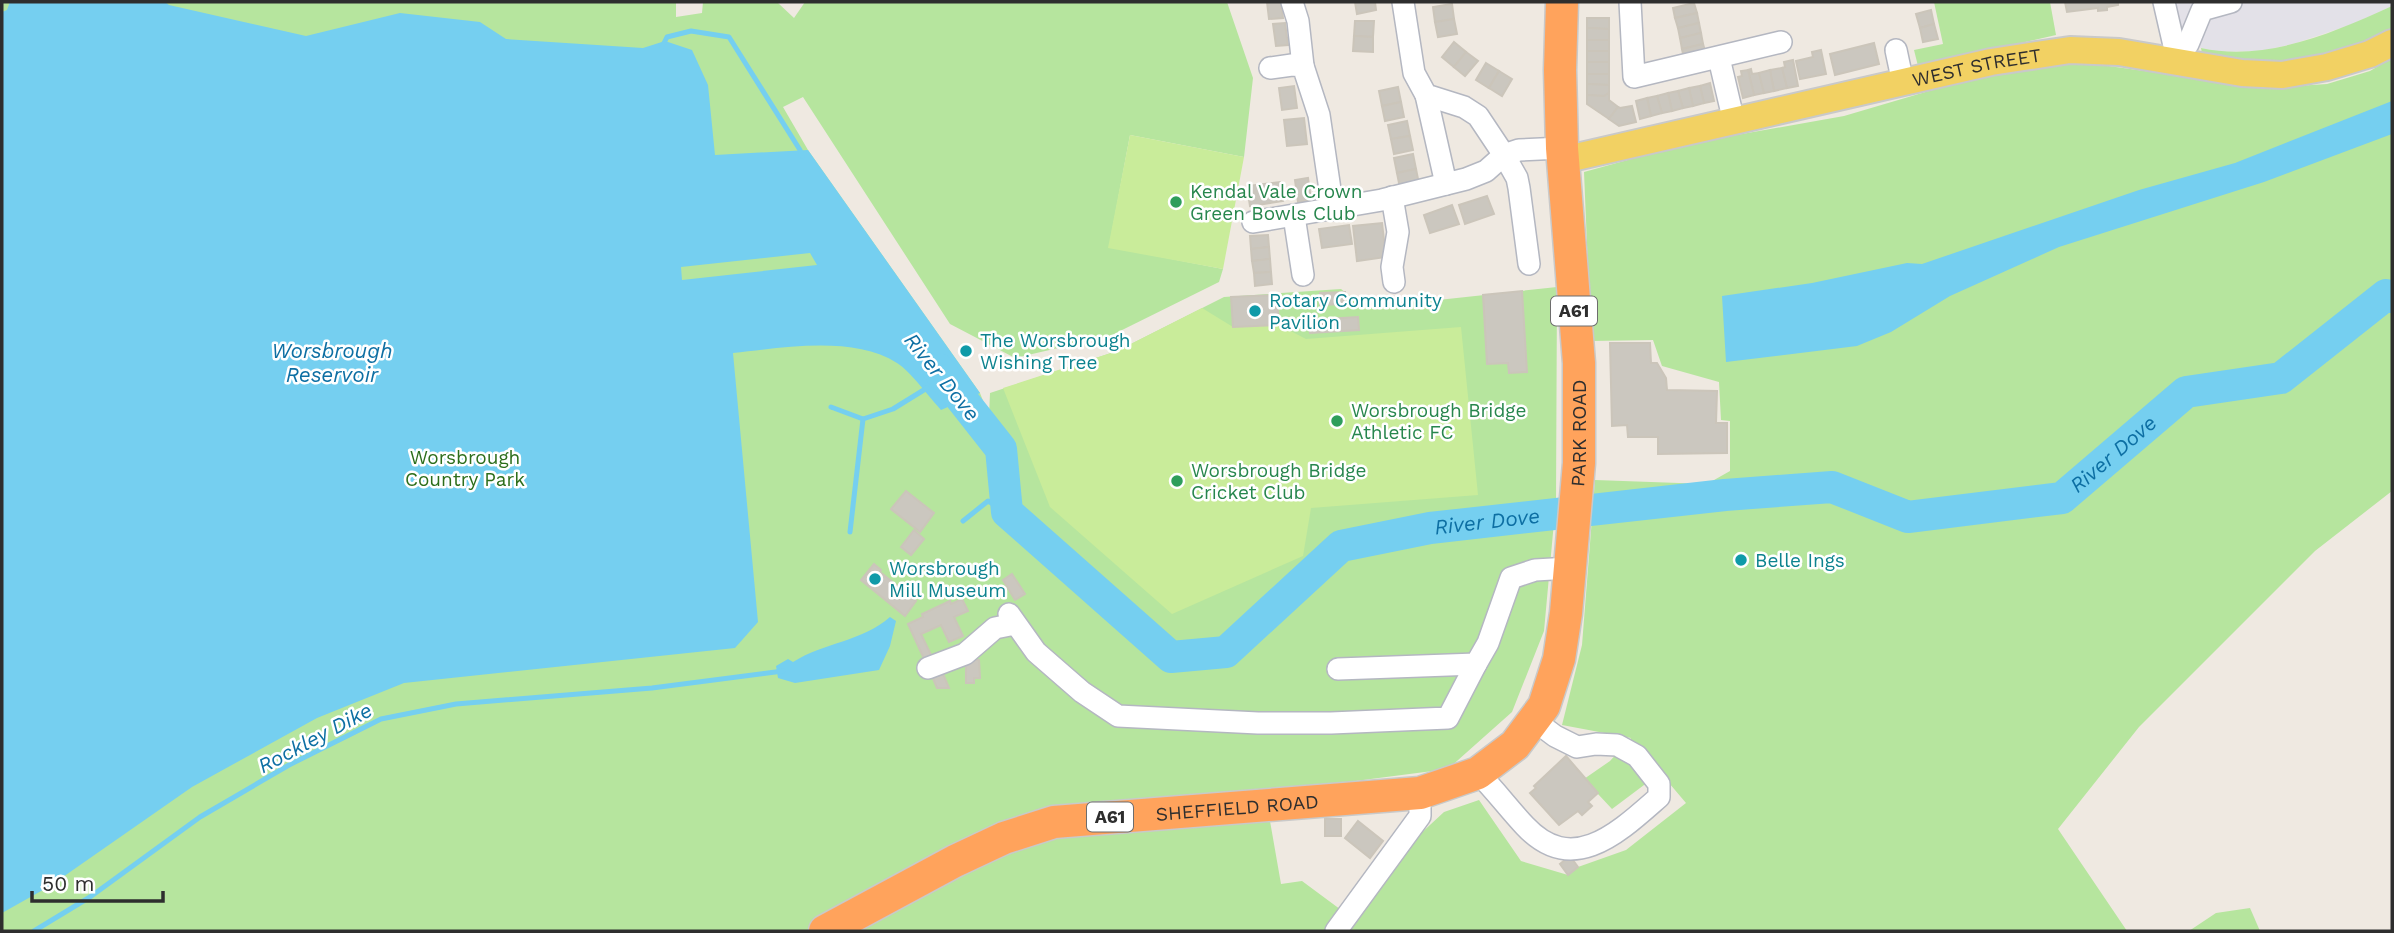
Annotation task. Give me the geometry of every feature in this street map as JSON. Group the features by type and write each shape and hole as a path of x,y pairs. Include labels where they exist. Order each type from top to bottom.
{"highway":[{"name":"PARK ROAD","path":"1420,793 1478,773 1516,745 1544,706 1559,659 1579,463 1578,363 1563,154 1560,70 1562,2"},
{"name":"SHEFFIELD ROAD","path":"825,931 967,855 1004,838 1054,822 1420,793"}],"main road":[{"name":"WEST STREET","path":"1563,154 1734,122 1991,62 2070,50 2119,52 2178,60 2242,74 2281,75 2359,58 2392,43"}],"street":[{"path":"1292,2 1298,21 1303,66 1319,115 1333,210"},
{"path":"1403,2 1414,73 1426,95 1446,184"},
{"path":"1630,2 1634,77 1781,43"},
{"path":"2164,2 2178,60"},
{"path":"2178,60 2188,44 2202,9 2231,2"},
{"path":"1896,50 1903,83"},
{"path":"1718,58 1734,122"},
{"path":"1270,68 1303,66"},
{"path":"1426,95 1464,107 1478,116 1504,155 1517,178 1529,264"},
{"path":"1253,222 1333,210 1446,184 1486,171 1504,155 1519,150 1563,154"},
{"path":"1387,199 1398,232 1392,267 1394,282"},
{"path":"1294,216 1303,275"},
{"path":"928,668 965,654 995,628 1012,619 1036,653 1082,692 1118,716 1258,723 1448,718 1488,643 1511,578 1535,570 1570,568"},
{"path":"1338,669 1476,664"},
{"path":"1478,773 1526,827 1545,842 1564,850 1602,842 1659,797 1659,784 1637,756 1617,745 1577,747 1555,736 1535,720"},
{"path":"1336,931 1420,816 1420,793"}],"shaded area":[{"path":"2174,2 2392,2 2392,6 2353,24 2296,43 2262,51 2219,52 2185,44"}],"green space":[{"name":"Worsbrough Country Park","path":"2,2 676,2 676,17 702,13 703,2 777,2 794,18 805,2 1227,2 1253,78 1244,157 1130,135 1109,247 1223,269 1219,282 1110,336 1015,358 950,324 803,97 783,107 808,150 980,393 989,416 990,393 1117,351 1224,297 1341,289 1359,303 1429,301 1557,287 1556,500 1544,631 1512,712 1448,769 1286,790 1270,821 1281,884 1302,881 1356,921 1417,837 1444,812 1479,800 1521,861 1568,875 1578,867 1626,850 1686,803 1647,757 1648,782 1612,809 1584,779 1610,761 1631,738 1562,725 1582,645 1595,480 1707,484 1730,471 1730,421 1721,420 1719,382 1662,366 1653,340 1591,341 1584,172 1686,144 1844,116 1990,73 2073,61 2266,88 2327,84 2370,71 2392,58 2392,491 2315,551 2139,727 2058,829 2127,931 2,931"},
{"path":"1934,2 2050,2 2056,35 1918,66 1914,50 1943,44"},
{"path":"2392,6 2392,30 2345,50 2300,60 2253,62 2203,59 2201,48 2250,51 2274,48 2323,35"},
{"name":"Kendal Vale Crown Green Bowls Club","path":"1130,135 1244,157 1223,269 1108,248"},
{"name":"Worsbrough Bridge Cricket Club","path":"1202,308 1233,327 1279,325 1306,339 1461,327 1478,495 1311,508 1303,556 1172,614 1050,507 1003,388 1117,351"},
{"path":"2250,908 2260,931 2189,931 2216,913"}],"water":[{"name":"Worsbrough Reservoir","path":"10,2 165,2 306,36 400,13 480,22 506,39 643,48 665,41 692,50 708,85 715,155 808,150 980,393 941,410 914,378 897,363 860,349 817,346 733,353 758,622 735,648 404,683 317,718 192,787 50,886 2,913 2,12 7,10","holes":["810,253 817,265 682,280 681,267"]},
{"path":"2392,101 2392,134 2264,182 2059,247 1950,296 1891,332 1857,346 1726,362 1722,296 1812,283 1907,263 1922,264 2139,190 2235,163"},
{"path":"890,617 896,621 890,646 879,670 795,683 778,678 776,666 788,659 793,662 817,650 855,637"}],"building":[{"path":"1267,2 1281,2 1283,18 1269,19"},
{"path":"1355,2 1375,2 1376,10 1357,14"},
{"path":"2065,2 2118,2 2118,5 2107,7 2107,10 2098,11 2098,8 2067,12"},
{"path":"1694,3 1697,13 1675,18 1673,8"},
{"path":"1452,4 1454,19 1435,22 1433,7"},
{"path":"1931,10 1934,24 1920,28 1916,14"},
{"path":"1697,13 1699,23 1678,28 1675,18"},
{"path":"1587,18 1609,18 1609,29 1587,28"},
{"path":"1454,19 1457,34 1438,37 1435,22"},
{"path":"1355,21 1374,21 1373,37 1354,36"},
{"path":"1285,23 1288,45 1276,46 1273,24"},
{"path":"1699,23 1701,33 1680,38 1678,28"},
{"path":"1934,24 1938,39 1923,42 1920,28"},
{"path":"1587,28 1609,29 1609,40 1587,40"},
{"path":"1701,33 1703,44 1682,49 1680,38"},
{"path":"1354,36 1373,37 1373,52 1353,51"},
{"path":"1587,40 1609,40 1609,51 1587,51"},
{"path":"1454,42 1466,52 1454,67 1442,57"},
{"path":"1874,43 1879,64 1835,75 1830,54"},
{"path":"1703,44 1706,54 1684,59 1682,49"},
{"path":"1821,50 1826,74 1800,79 1796,61 1813,57 1812,52"},
{"path":"1587,51 1609,51 1609,62 1587,62"},
{"path":"1466,52 1478,61 1465,76 1454,67"},
{"path":"1793,60 1798,86 1787,88 1782,68 1785,67 1784,62"},
{"path":"1587,62 1609,62 1609,74 1587,74"},
{"path":"1486,63 1499,71 1489,88 1476,80"},
{"path":"1782,68 1787,88 1774,91 1770,70"},
{"path":"1751,69 1752,74 1759,73 1764,93 1754,95 1748,70"},
{"path":"1748,70 1754,95 1743,98 1738,77 1742,76 1741,71"},
{"path":"1770,70 1774,91 1764,93 1759,73"},
{"path":"1499,71 1512,79 1502,96 1489,88"},
{"path":"1587,74 1609,74 1609,85 1587,84"},
{"path":"1710,83 1714,101 1704,103 1700,86"},
{"path":"1587,84 1609,85 1609,93 1604,96 1587,95"},
{"path":"1294,86 1297,108 1282,110 1279,88"},
{"path":"1700,86 1704,103 1693,106 1689,88"},
{"path":"1398,87 1401,102 1382,106 1379,91"},
{"path":"1689,88 1693,106 1683,108 1678,91"},
{"path":"1678,91 1683,108 1672,111 1668,93"},
{"path":"1609,93 1609,100 1618,107 1609,119 1587,104 1587,95 1604,96"},
{"path":"1668,93 1672,111 1662,113 1657,96"},
{"path":"1657,96 1662,113 1651,116 1647,98"},
{"path":"1647,98 1651,116 1640,119 1636,101"},
{"path":"1401,102 1404,117 1385,121 1382,106"},
{"path":"1632,106 1636,122 1619,126 1609,119 1618,107"},
{"path":"1304,118 1307,144 1287,146 1284,120"},
{"path":"1407,121 1410,136 1391,139 1388,125"},
{"path":"1410,136 1413,150 1394,154 1391,139"},
{"path":"1413,154 1416,169 1397,173 1394,158"},
{"path":"1416,169 1419,184 1400,188 1397,173"},
{"path":"1308,178 1311,200 1298,202 1295,180"},
{"path":"1280,182 1283,201 1250,206 1247,186"},
{"path":"1487,196 1494,214 1465,224 1459,205"},
{"path":"1452,205 1459,224 1430,233 1424,215"},
{"path":"1382,223 1386,257 1357,261 1353,226"},
{"path":"1349,225 1352,244 1322,248 1319,229"},
{"path":"1268,235 1269,247 1251,249 1250,236"},
{"path":"1269,247 1270,259 1252,261 1251,249"},
{"path":"1270,259 1271,272 1254,273 1252,261"},
{"path":"1271,272 1272,284 1255,286 1254,273"},
{"path":"1522,291 1527,372 1509,373 1508,363 1487,364 1483,295"},
{"path":"1345,292 1345,304 1320,305 1320,293"},
{"name":"Rotary Community Pavilion","path":"1277,295 1279,325 1233,327 1231,297"},
{"path":"1358,317 1359,330 1310,333 1309,320"},
{"path":"1610,343 1650,343 1651,363 1657,363 1666,378 1667,390 1717,391 1716,423 1727,423 1727,453 1658,454 1658,437 1628,437 1627,425 1612,426"},
{"path":"906,491 934,513 920,532 891,509"},
{"path":"914,530 924,539 911,555 901,547"},
{"path":"874,564 916,601 905,616 861,580"},
{"path":"1012,574 1025,594 1015,600 1003,580"},
{"path":"962,599 968,611 954,617 963,636 949,642 941,625 921,634 933,659 926,663 908,624 950,601 951,604"},
{"path":"966,660 979,660 980,678 974,678 974,683 966,683"},
{"path":"941,669 949,688 937,688 931,674"},
{"path":"1566,756 1598,793 1588,802 1592,806 1582,815 1578,811 1559,825 1530,793"},
{"path":"1325,819 1341,819 1341,836 1325,836"},
{"path":"1358,821 1383,841 1370,858 1345,838"},
{"path":"1570,856 1578,867 1568,875 1560,864"}],"waterway":[{"path":"662,47 667,37 691,31 729,37 802,156"},
{"name":"River Dove","path":"938,369 1001,449 1007,512 1171,657 1226,652 1341,546 1430,528 1725,495 1832,487 1908,517 2062,498 2186,392 2281,378 2386,295 2392,297"},
{"path":"850,532 863,419 893,409 927,388"},
{"path":"831,407 863,419"},
{"path":"963,521 988,501 1007,512"},
{"name":"Rockley Dike","path":"34,931 90,897 200,817 289,765 381,719 456,704 652,688 783,671"}],"place":[{"name":"Kendal Vale Crown Green Bowls Club","path":"1176,202"},
{"name":"Rotary Community Pavilion","path":"1255,311"},
{"name":"The Worsbrough Wishing Tree","path":"966,351"},
{"name":"Worsbrough Bridge Athletic FC","path":"1337,421"},
{"name":"Worsbrough Bridge Cricket Club","path":"1177,481"},
{"name":"Belle Ings","path":"1741,560"},
{"name":"Worsbrough Mill Museum","path":"875,579"}]}
